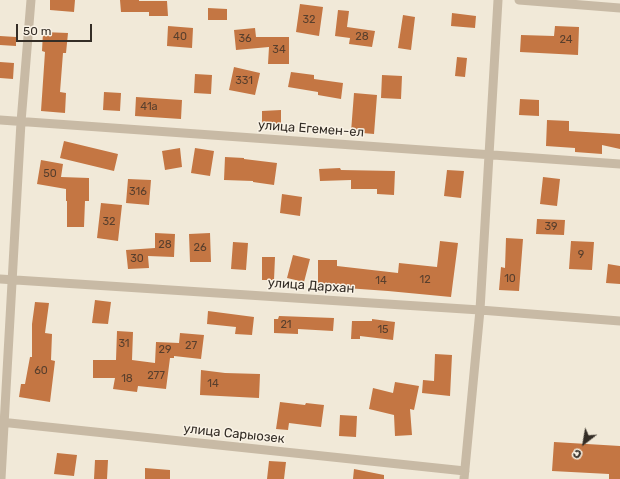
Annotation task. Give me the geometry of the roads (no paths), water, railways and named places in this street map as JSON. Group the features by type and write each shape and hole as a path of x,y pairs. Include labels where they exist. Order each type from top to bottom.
{"street":[{"path":"0,479 1,422 21,122 31,0"},
{"path":"465,475 480,310 498,0"},
{"path":"519,0 620,8"},
{"name":"улица Егемен-ел","path":"0,120 620,164"},
{"name":"улица Дархан","path":"0,279 480,310 620,321"},
{"name":"улица Сарыозек","path":"1,422 465,475"}]}
